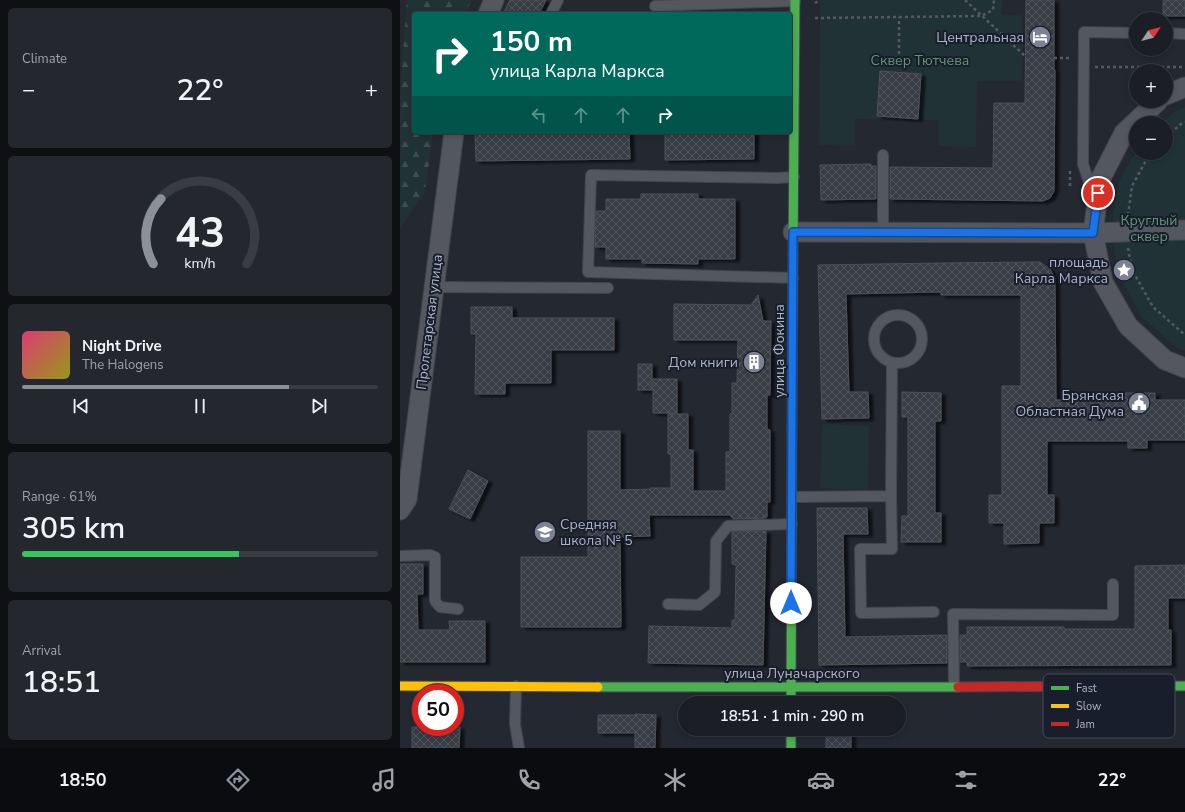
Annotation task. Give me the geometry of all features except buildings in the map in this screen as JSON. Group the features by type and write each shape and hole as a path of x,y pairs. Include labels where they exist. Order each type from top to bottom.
{"street":[{"path":"489,12 494,0"},
{"name":"улица Фокина","path":"791,696 795,1"},
{"path":"1173,92 1185,87"},
{"path":"1151,108 1124,133 1100,180 1093,233 1103,282 1128,326 1166,360 1185,368"},
{"name":"Пролетарская улица","path":"400,510 406,499 454,134"},
{"path":"793,232 1093,233 1185,230"},
{"name":"улица Луначарского","path":"400,686 1043,686"},
{"path":"791,736 791,748"}],"lane":[{"path":"552,12 558,0"},
{"path":"655,6 705,9 795,1"},
{"path":"1096,206 1083,164 1084,32 1129,33"},
{"path":"1173,33 1185,34"},
{"path":"883,232 884,155"},
{"path":"793,278 588,272 591,175 794,177"},
{"path":"434,286 608,288"},
{"path":"901,315 909,318 920,330 922,337 921,345 918,352 907,362 900,364 892,363 879,355 873,340 874,332 878,324 885,319 892,316 901,315"},
{"path":"892,363 892,549 860,549 861,613 934,612"},
{"path":"792,498 891,496"},
{"path":"668,604 700,604 715,592 716,541 728,526 792,524"},
{"path":"400,556 430,555 434,557 435,601 440,607 458,609"},
{"path":"954,686 953,614 1113,615 1113,584"},
{"path":"516,686 514,724 519,748"}],"path":[{"path":"815,3 820,0"},
{"path":"965,0 1026,57"},
{"path":"815,18 981,16 993,10 994,0"},
{"path":"898,60 899,17"},
{"path":"1084,67 1185,67"},
{"path":"1173,131 1185,122"}],"green space":[{"path":"407,0 471,0 467,12 412,12 412,134 433,134 425,191 400,228 400,93"},
{"name":"Сквер Тютчева","path":"820,0 1002,0 1002,15 1022,15 1022,81 977,81 976,147 939,146 939,120 855,119 855,146 819,145"},
{"name":"Круглый сквер","path":"1185,107 1185,351 1177,348 1142,317 1119,275 1113,244 1113,216 1118,183 1131,160 1173,160 1173,116 1170,116 1174,112"},
{"path":"822,424 869,426 868,490 820,488"}],"traffic: fast":[{"path":"793,254 795,0"},
{"path":"791,696 792,426"},
{"path":"1175,686 1185,686"},
{"path":"598,687 958,687"},
{"path":"791,736 791,748"}],"traffic: slow":[{"path":"792,426 793,254"},
{"path":"400,686 598,687"}],"traffic: jam":[{"path":"958,687 1043,686"}],"place":[{"name":"Центральная","path":"1040,37"},
{"name":"площадь Карла Маркса","path":"1124,270"},
{"name":"Дом книги","path":"754,362"},
{"name":"Брянская Областная Дума","path":"1139,403"},
{"name":"Средняя школа № 5","path":"545,532"}],"route":[{"path":"791,603 793,232 1093,233 1098,193"}]}
